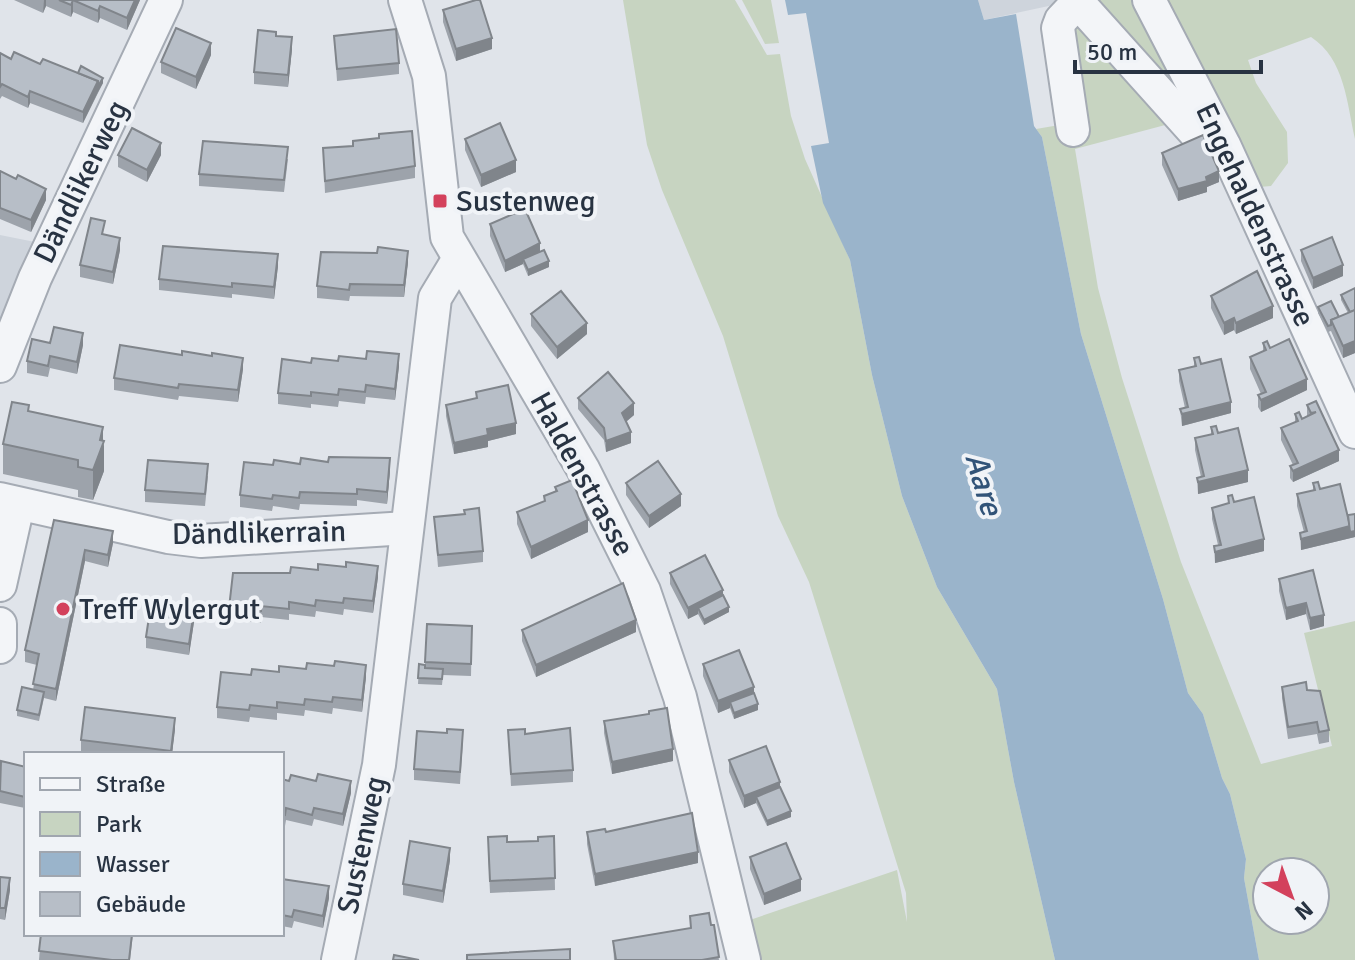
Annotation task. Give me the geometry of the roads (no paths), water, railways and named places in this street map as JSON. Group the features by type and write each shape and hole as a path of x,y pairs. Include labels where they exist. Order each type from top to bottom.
{"street":[{"name":"Dändlikerweg","path":"0,366 35,278 166,0"},
{"name":"Haldenstrasse","path":"405,0 429,76 437,125 442,218 458,260 583,469 644,591 680,697 744,960"},
{"name":"Engehaldenstrasse","path":"1149,0 1190,75 1234,167 1355,432"},
{"path":"1073,130 1058,28 1077,1 1199,137 1234,167"},
{"name":"Sustenweg","path":"338,960 379,765 435,298 458,260"},
{"path":"0,585 9,502"},
{"name":"Dändlikerrain","path":"9,502 168,537 201,541 407,528"},
{"path":"0,624 0,647"}],"water":[{"name":"Aare","path":"785,0 978,0 984,20 1016,14 1034,126 1042,137 1081,334 1163,599 1188,693 1203,714 1222,778 1230,794 1246,859 1244,878 1251,936 1255,936 1259,960 1055,960 1014,782 997,689 937,587 902,496 872,375 850,260 823,203 811,146 829,143 806,13 788,15"}],"place":[{"name":"Sustenweg","path":"440,201"},
{"name":"Treff Wylergut","path":"63,609"}]}
